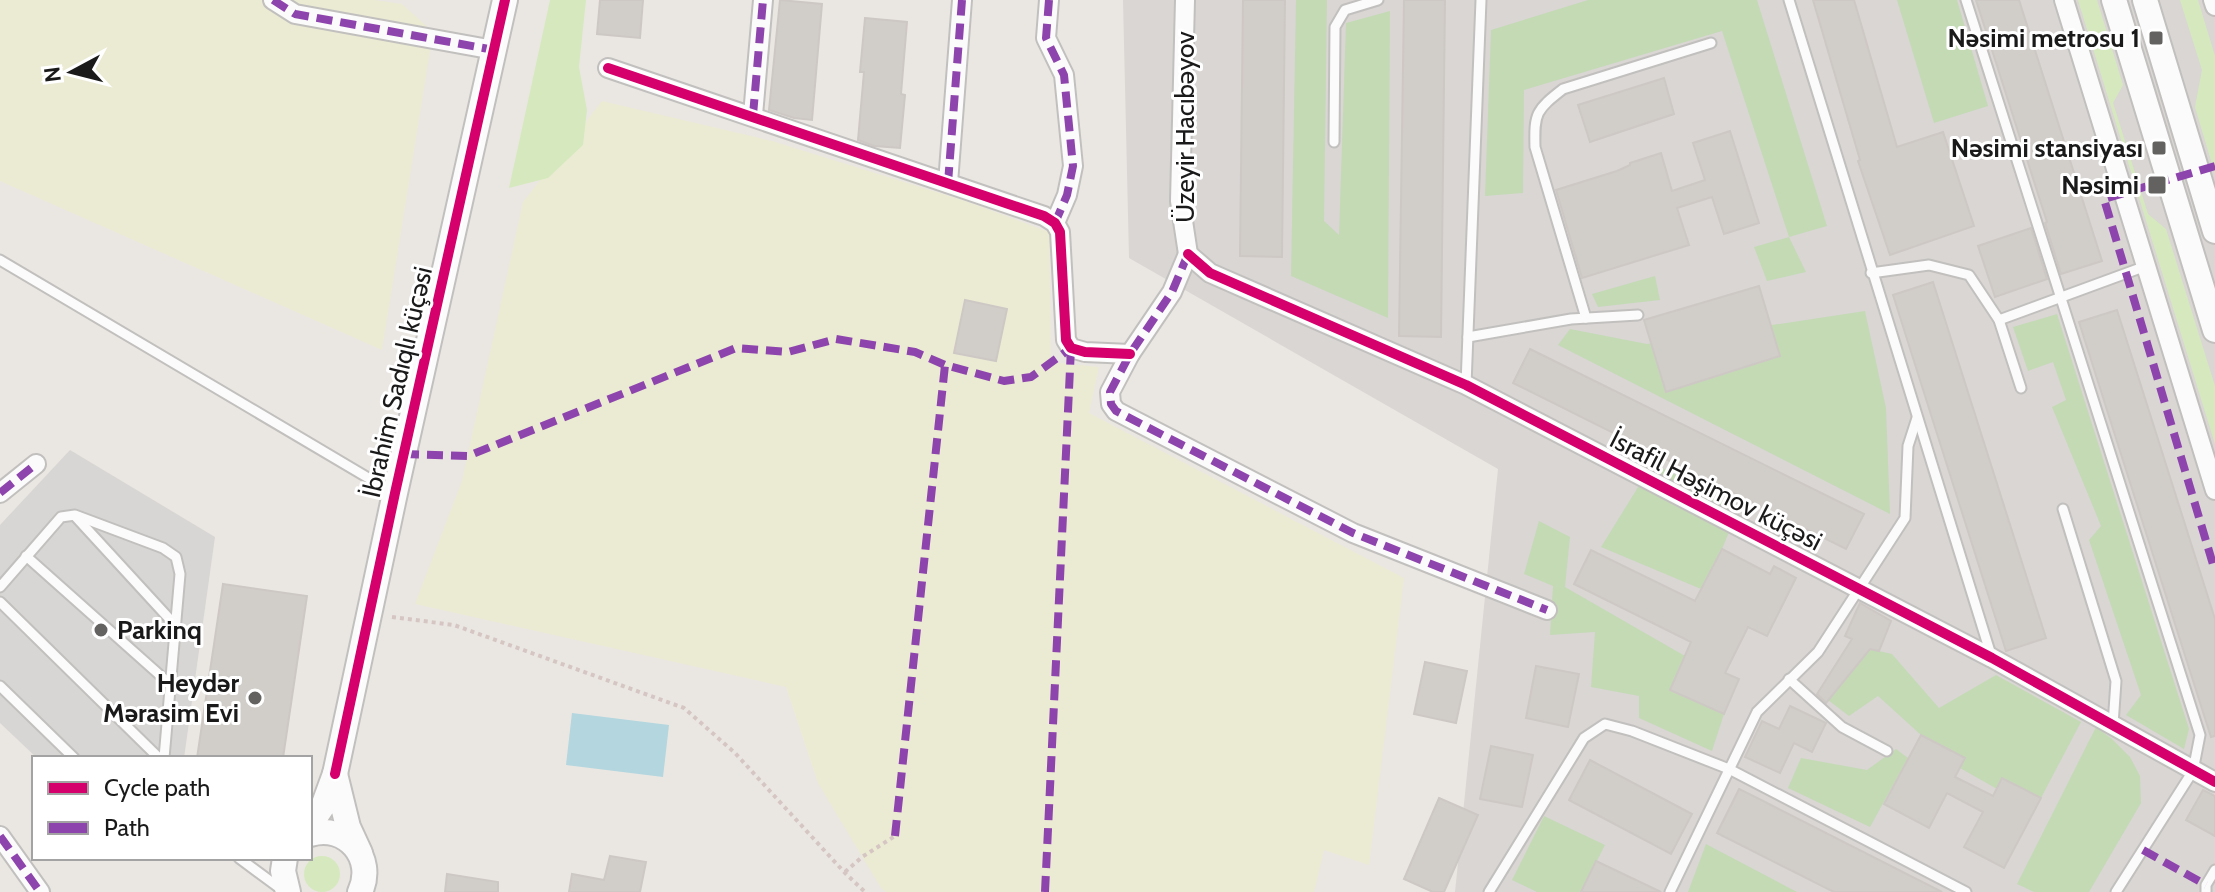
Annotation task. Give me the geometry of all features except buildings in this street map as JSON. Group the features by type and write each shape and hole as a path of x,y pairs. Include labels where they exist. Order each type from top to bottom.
{"street":[{"path":"273,0 295,14 494,50"},
{"name":"İbrahim Sadıqlı küçəsi","path":"335,774 505,0"},
{"path":"753,115 763,0"},
{"path":"948,183 962,0"},
{"path":"1049,0 1046,38 1064,75 1073,166 1067,195 1055,223"},
{"name":"Üzeyir Hacıbəyov","path":"1185,0 1180,201 1188,254"},
{"path":"2064,0 2215,490"},
{"path":"2114,0 2215,330"},
{"path":"2145,0 2215,231"},
{"path":"2213,0 2215,6"},
{"path":"608,68 1044,216 1055,223 1060,232 1066,340 1071,348 1085,352 1130,354"},
{"path":"1188,254 1172,292 1130,354 1110,392 1111,404 1116,411 1353,533 1547,610"},
{"name":"İsrafil Həşimov küçəsi","path":"1188,254 1210,273 1466,385 1992,658 2215,782"},
{"path":"0,493 36,464"},
{"path":"312,822 324,804 335,774"},
{"path":"335,774 348,827 362,858 365,873 360,892"},
{"path":"312,834 336,833 354,844 380,892"},
{"path":"0,836 40,892"},
{"path":"285,860 286,892"}],"lane":[{"path":"1334,142 1335,27 1345,10 1378,0"},
{"path":"1466,385 1481,0"},
{"path":"1789,0 1992,658"},
{"path":"1966,0 2200,735 2193,771 2116,892"},
{"path":"1586,318 1535,147 1534,120 1544,104 1563,89 1711,43"},
{"path":"0,260 395,493"},
{"path":"1871,273 1929,265 1969,275 1999,320 2021,388"},
{"path":"1999,320 2146,266"},
{"path":"1468,337 1586,318 1638,315"},
{"path":"1670,892 1757,712 1818,652 1905,518 1908,446 1917,418"},
{"path":"2063,509 2116,681 2113,725"},
{"path":"75,515 176,626"},
{"path":"0,587 61,517 75,515 163,548 176,557 180,574 171,685 161,756"},
{"path":"26,556 171,685"},
{"path":"0,602 159,756"},
{"path":"1789,679 1842,727 1887,751"},
{"path":"0,686 72,756"},
{"path":"1490,892 1584,738 1605,724 1632,731 1729,769 1966,892"},
{"path":"242,860 286,892"},
{"path":"2206,892 2206,885 2215,870"}],"path":[{"path":"2074,151 2086,147"},
{"path":"369,614 454,625 684,708 735,753 865,892"},
{"path":"845,873 862,857 895,836"}],"shaded area":[{"path":"1123,0 2215,0 2215,892 1455,892 1498,469 1129,258"},
{"name":"Parkinq","path":"70,450 215,537 184,756 35,756 0,723 0,525"}],"green space":[{"path":"0,0 375,0 402,4 433,32 382,350 0,181"},
{"path":"550,0 586,0 579,67 587,110 583,145 548,178 509,188"},
{"path":"1296,0 1327,0 1324,221 1339,235 1346,23 1390,11 1388,318 1291,276"},
{"path":"1588,0 1757,0 1827,226 1789,237 1722,31 1524,90 1523,193 1485,196 1491,30"},
{"path":"1897,0 1957,0 1988,106 1934,123"},
{"path":"2078,0 2097,0 2123,85 2113,103 2148,214 2166,229 2215,386 2215,444"},
{"path":"2180,0 2198,0 2215,56 2215,174 2195,107 2202,70"},
{"path":"602,101 772,141 965,201 1049,232 1051,362 1099,367 1089,413 1404,578 1369,865 1324,850 1314,892 886,892 818,783 786,687 415,604 462,481 523,202"},
{"path":"1789,237 1806,272 1767,281 1754,247"},
{"path":"1655,276 1660,300 1598,307 1592,294"},
{"path":"1865,311 1886,408 1890,514 1558,345 1570,329 1647,344"},
{"path":"2057,314 2189,729 2184,749 2126,715 2141,695 2089,540 2101,526 2052,407 2066,400 2053,362 2028,371 2013,327"},
{"path":"1653,463 1739,508 1701,589 1601,547"},
{"path":"1539,521 1570,537 1565,587 1685,656 1670,690 1724,714 1712,751 1639,718 1639,696 1591,687 1595,632 1550,635 1553,586 1524,574"},
{"path":"1870,649 1892,654 1939,708 1996,675 2081,722 2041,798 2003,778 1997,789 1960,768 1964,758 1921,735 1878,696 1849,716 1828,700"},
{"path":"2096,727 2130,757 2140,776 2141,803 2089,892 2034,892 2017,884"},
{"path":"1896,749 1908,758 1870,827 1788,788 1801,758 1867,770"},
{"path":"1544,816 1605,845 1582,890 1586,892 1537,892 1512,880"},
{"path":"1706,844 1797,892 1688,892"},
{"path":"315,857 329,857 339,867 339,881 329,891 315,891 305,881 305,867"}],"water":[{"path":"572,713 669,725 663,777 566,765"}],"marked path":[{"path":"273,0 295,14 494,50"},
{"path":"753,115 763,0"},
{"path":"948,183 962,0"},
{"path":"1049,0 1046,38 1064,75 1073,166 1067,195 1055,223"},
{"path":"2215,166 2104,199 2215,571"},
{"path":"1188,254 1172,292 1130,354 1110,392 1111,404 1116,411 1353,533 1547,610"},
{"path":"403,454 468,456 736,348 788,352 836,339 915,352 945,365 1004,381 1031,377 1071,348"},
{"path":"1045,892 1071,348"},
{"path":"895,836 945,365"},
{"path":"0,493 36,464"},
{"path":"0,836 40,892"},
{"path":"2143,850 2206,885"}],"cycle path":[{"path":"335,774 505,0"},
{"path":"608,68 1044,216 1055,223 1060,232 1066,340 1071,348 1085,352 1130,354"},
{"path":"1188,254 1210,273 1466,385 1992,658 2215,782"}],"place":[{"name":"Nəsimi metrosu 1","path":"2156,38"},
{"name":"Nəsimi stansiyası","path":"2159,148"},
{"name":"Nəsimi","path":"2157,185"},
{"name":"Parkinq","path":"101,630"},
{"name":"Heydər Mərasim Evi","path":"255,698"}]}
